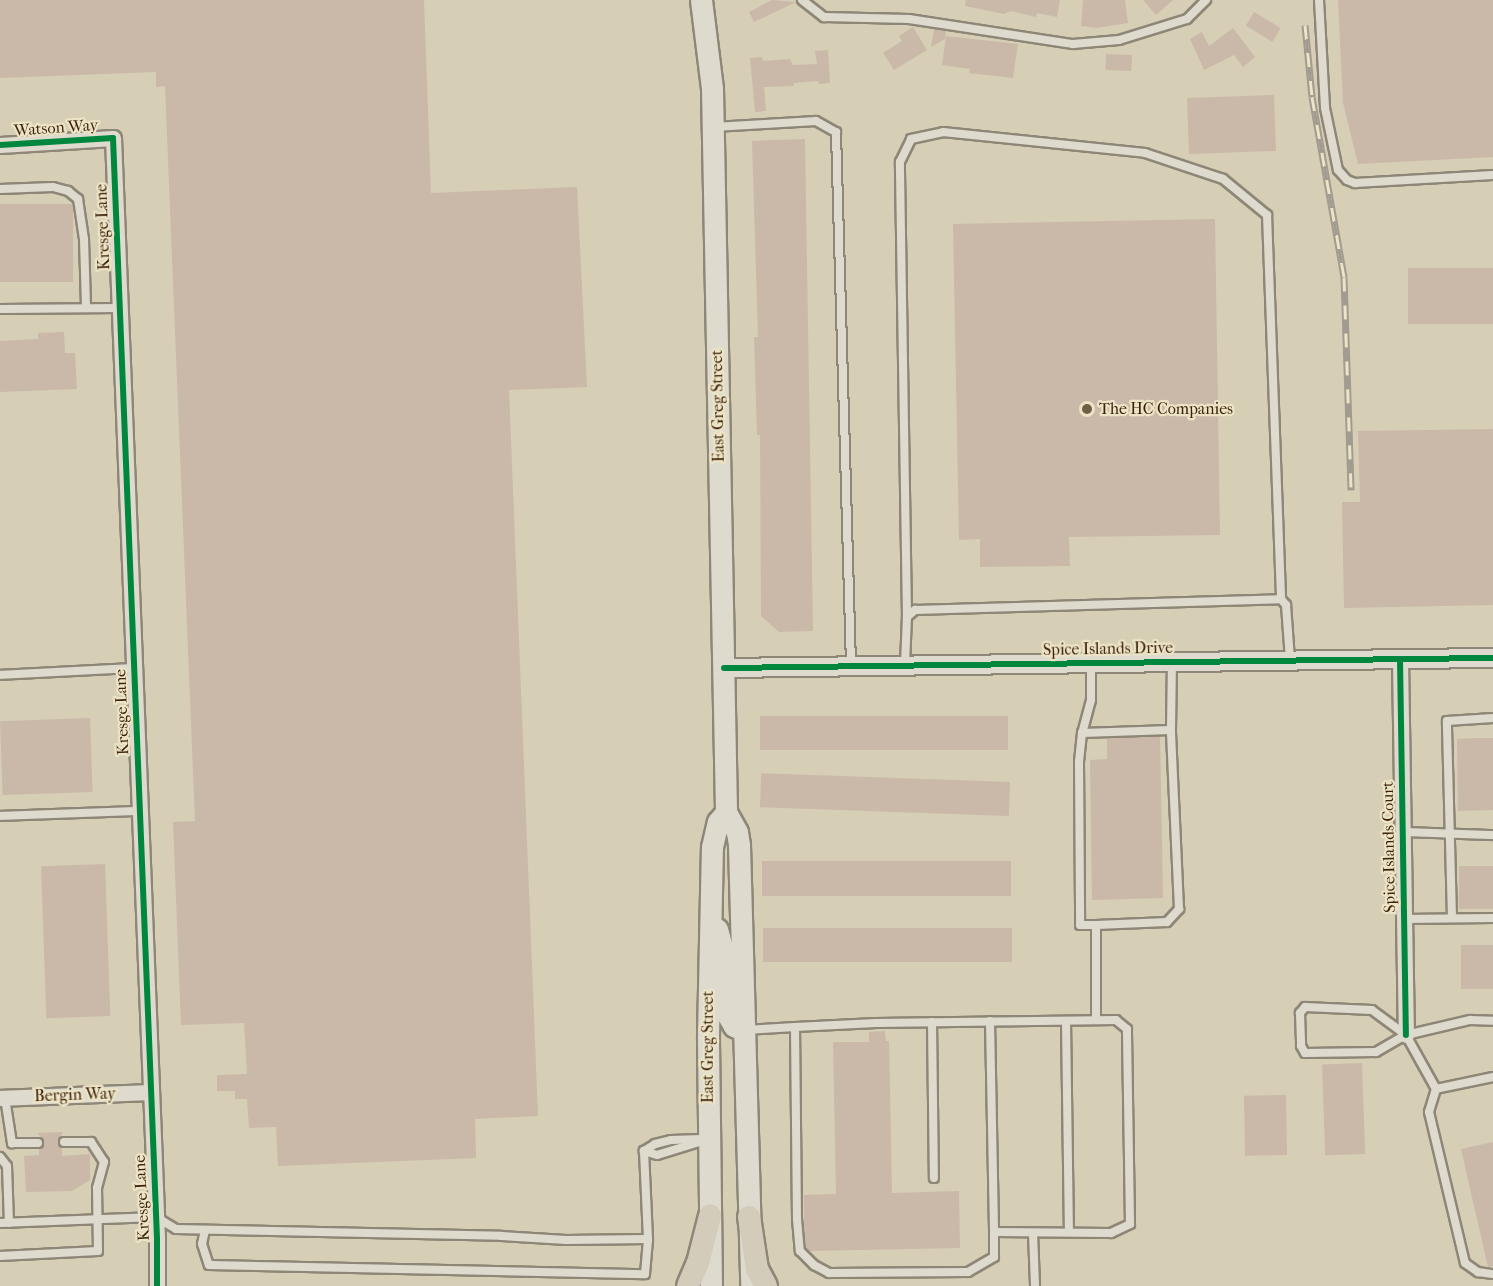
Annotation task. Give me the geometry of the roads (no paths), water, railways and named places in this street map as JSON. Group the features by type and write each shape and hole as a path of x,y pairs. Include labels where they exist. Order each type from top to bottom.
{"main road":[{"name":"East Greg Street","path":"701,0 710,62 713,127 726,812 737,832 739,845 751,1286"},
{"name":"East Greg Street","path":"711,1286 708,1018 711,905 714,833 726,812"},
{"path":"711,905 723,951 727,1014 734,1026 743,1030"},
{"path":"688,1286 699,1263 710,1216"},
{"path":"749,1216 757,1269 766,1286"}],"street":[{"name":"Watson Way","path":"0,145 113,138"},
{"name":"Kresge Lane","path":"113,138 157,1286"},
{"name":"Spice Islands Drive","path":"724,668 1493,658"},
{"name":"Spice Islands Court","path":"1400,659 1406,1035"},
{"name":"Bergin Way","path":"2,1098 150,1092"}],"lane":[{"path":"802,0 824,17 909,19 1073,44 1119,40 1187,19 1206,0"},
{"path":"1319,0 1325,108 1338,170 1347,180 1355,183 1493,175"},
{"path":"713,127 816,121 836,132 851,666"},
{"path":"905,665 907,617 900,162 911,139 943,132 1145,153 1224,179 1267,215 1281,599 1286,605 1290,660"},
{"path":"0,189 53,187 68,191 78,199 84,239 86,308"},
{"path":"0,309 120,308"},
{"path":"907,617 915,610 1281,599"},
{"path":"1091,662 1091,700 1082,733 1078,762 1080,925 1167,922 1179,909 1171,730 1172,662"},
{"path":"0,675 134,668"},
{"path":"1452,918 1447,721 1493,717"},
{"path":"1082,733 1171,730"},
{"path":"0,816 139,811"},
{"path":"1402,832 1493,835"},
{"path":"1403,919 1493,918"},
{"path":"1096,925 1096,1020"},
{"path":"1493,1021 1470,1020 1406,1035 1376,1052 1305,1053 1301,1046 1300,1013 1305,1006 1372,1010 1406,1035 1436,1089 1429,1113 1465,1263 1478,1272 1493,1274"},
{"path":"743,1030 932,1022 1116,1020 1127,1029 1130,1224 1111,1233 994,1232"},
{"path":"795,1027 797,1219 800,1251 814,1265 829,1273 968,1272 994,1257 990,1021"},
{"path":"1065,1021 1070,1232"},
{"path":"932,1022 934,1178"},
{"path":"1436,1089 1493,1077"},
{"path":"2,1098 12,1143 38,1143"},
{"path":"205,1230 202,1244 209,1265 645,1274 648,1239 644,1151 655,1144 670,1140 709,1139"},
{"path":"0,1256 98,1251 97,1188 104,1162 91,1142 64,1142"},
{"path":"0,1157 7,1166 4,1223 156,1217 176,1229 501,1236 566,1240 648,1239"},
{"path":"1033,1233 1035,1286"}],"railway":[{"path":"1305,25 1312,97 1344,277 1351,490"}],"place":[{"name":"The HC Companies","path":"1087,409"}]}
